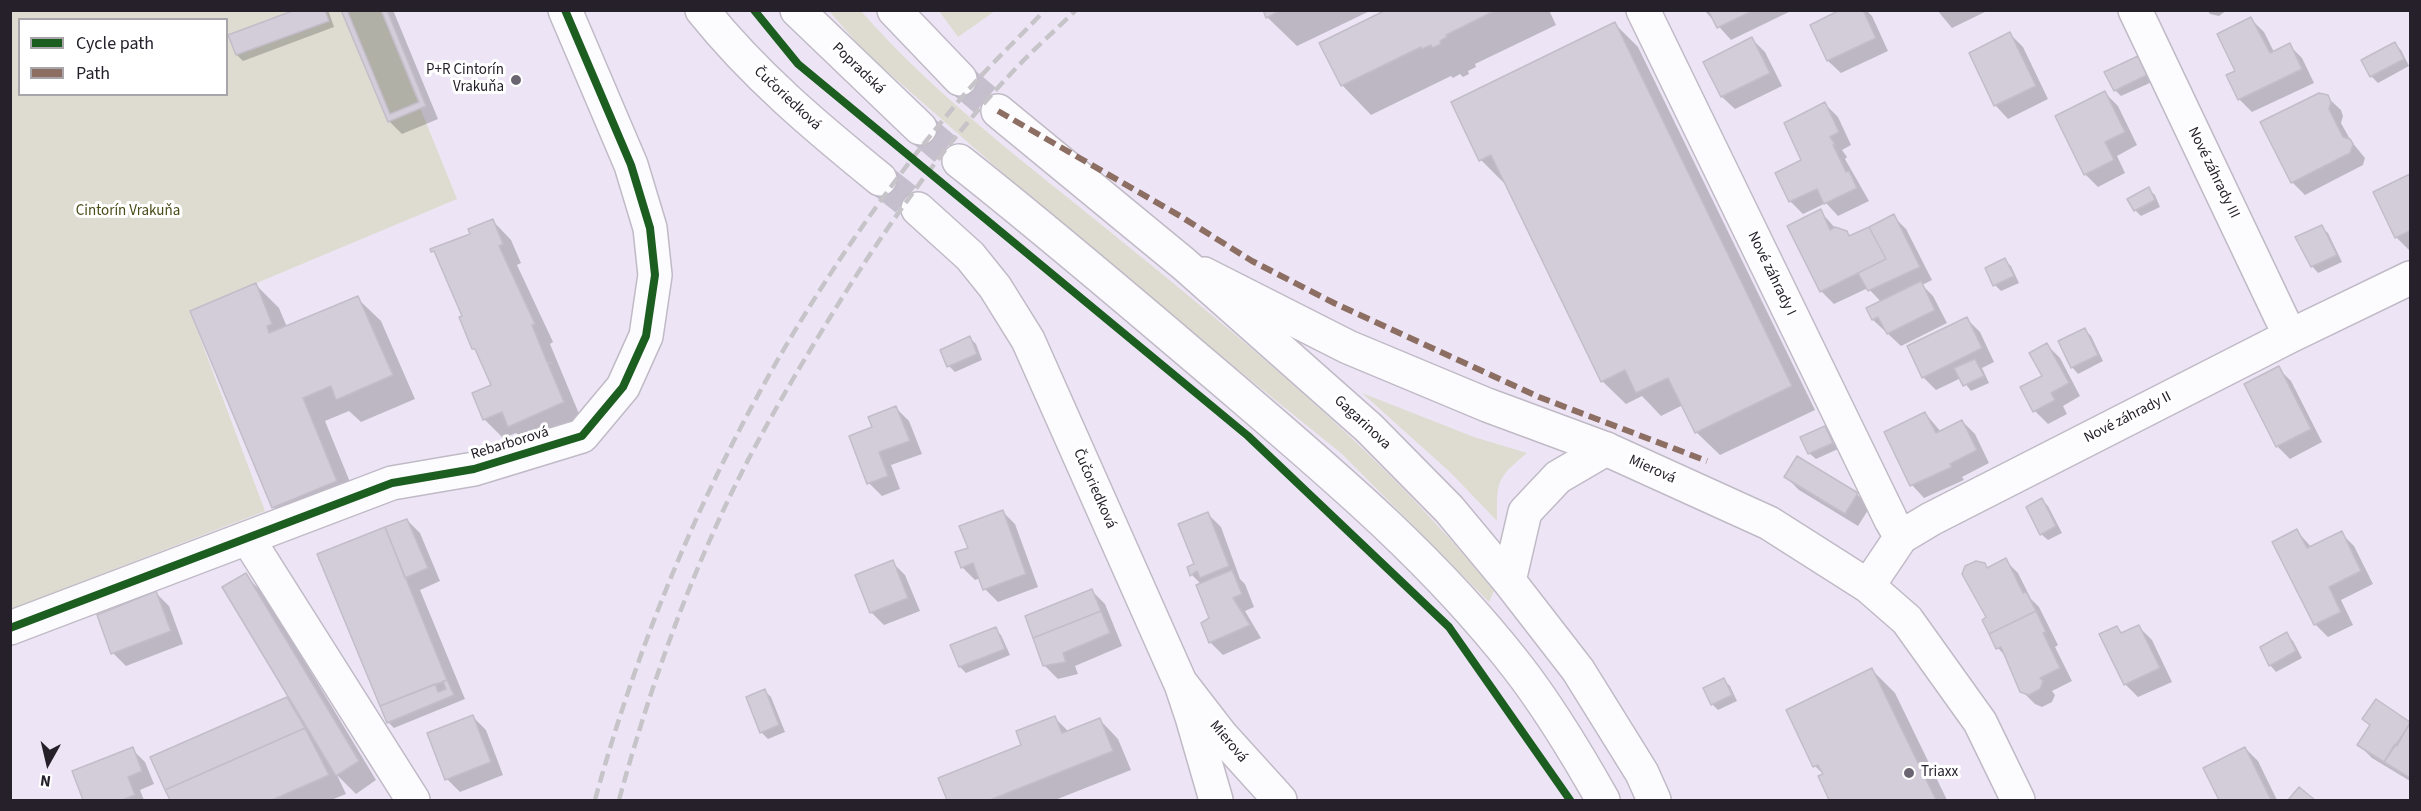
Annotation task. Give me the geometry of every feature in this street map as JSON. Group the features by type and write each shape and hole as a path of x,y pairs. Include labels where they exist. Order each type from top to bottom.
{"street":[{"name":"Rebarborová","path":"10,628 392,483 474,469 582,436 623,387 646,336 655,275 650,228 632,165 565,10"},
{"name":"Čučoriedková","path":"702,10 741,55 798,111 880,179"},
{"name":"Popradská","path":"797,10 920,128"},
{"path":"894,10 960,79"},
{"path":"912,10 927,44"},
{"name":"Nové záhrady I","path":"1643,10 1901,537"},
{"name":"Nové záhrady III","path":"2135,10 2290,336"},
{"name":"Gagarinova","path":"998,111 1184,264 1392,451 1449,509 1509,581 1578,670 1642,773 1654,801"},
{"path":"959,160 1343,483 1419,555 1485,627 1517,666 1546,707 1603,801"},
{"name":"Čučoriedková","path":"918,210 970,256 995,287 1028,340 1180,682 1216,801"},
{"name":"Mierová","path":"1184,264 1348,347 1487,405 1606,449 1769,523 1868,586 1907,620 1980,722 2018,801"},
{"name":"Nové záhrady II","path":"1868,586 1901,537 1931,519 2290,336 2410,278"},
{"path":"1509,581 1525,512 1558,477 1606,449"},
{"path":"248,539 413,801"},
{"name":"Mierová","path":"1180,682 1221,735 1280,801"}],"green space":[{"name":"Cintorín Vrakuňa","path":"11,11 381,11 457,199 190,311 265,511 11,609"},
{"path":"829,11 861,11 916,68 974,121 1202,307 1305,396 1404,489 1450,539 1494,591 1489,602 1342,454 1095,254 865,52"},
{"path":"939,11 995,11 958,37"},
{"path":"1362,393 1474,437 1527,453 1509,469 1500,481 1497,521 1451,473"}],"building":[{"path":"295,10 325,10 329,21 236,55 228,35"},
{"path":"341,10 387,10 426,106 388,122"},
{"path":"347,10 381,10 419,102 390,114"},
{"path":"1263,10 1281,10 1266,18"},
{"path":"1386,10 1496,10 1446,35 1447,37 1440,41 1441,44 1432,48 1431,45 1422,49 1421,47 1341,86 1319,43"},
{"path":"1708,10 1754,10 1717,28"},
{"path":"1840,10 1863,10 1876,38 1827,61 1810,25"},
{"path":"2251,17 2270,53 2290,43 2302,69 2238,100 2226,75 2235,71 2217,34"},
{"path":"1615,22 1792,386 1695,433 1668,378 1636,393 1625,370 1601,382 1491,155 1479,161 1451,102"},
{"path":"2010,32 2036,86 1994,106 1969,53"},
{"path":"1752,37 1770,73 1721,97 1703,62"},
{"path":"2395,42 2404,59 2370,77 2361,60"},
{"path":"2138,56 2147,75 2114,91 2104,72"},
{"path":"2105,91 2125,132 2105,142 2114,160 2084,175 2055,116"},
{"path":"2319,93 2328,95 2331,102 2329,109 2343,137 2350,139 2353,144 2350,153 2291,183 2260,122"},
{"path":"1825,102 1839,132 1830,137 1846,172 1849,171 1857,188 1824,204 1817,189 1789,202 1775,173 1801,160 1784,123"},
{"path":"2410,174 2410,231 2395,238 2373,192"},
{"path":"2149,187 2155,200 2134,211 2127,199"},
{"path":"1821,209 1830,230 1835,227 1847,231 1849,236 1869,227 1886,259 1820,292 1787,226"},
{"path":"1894,214 1920,267 1868,291 1858,273 1886,259 1869,227"},
{"path":"493,219 503,244 499,246 535,324 532,325 547,362 552,363 548,364 564,402 508,427 502,412 483,420 472,393 491,385 475,349 472,349 459,317 462,316 434,251 431,252 430,249 470,234 468,229"},
{"path":"2322,225 2337,255 2311,267 2295,237"},
{"path":"2005,258 2014,276 1993,286 1985,268"},
{"path":"1921,281 1935,310 1887,334 1878,317 1872,320 1866,308"},
{"path":"256,283 272,324 267,326 269,333 358,296 393,375 336,400 331,386 303,398 337,481 272,508 190,311"},
{"path":"1967,317 1982,348 1922,378 1907,346"},
{"path":"2085,328 2098,355 2071,368 2058,341"},
{"path":"970,336 977,354 947,367 940,350"},
{"path":"2047,343 2069,383 2051,393 2055,400 2033,412 2020,387 2042,376 2029,353"},
{"path":"1975,359 1984,376 1963,386 1954,368"},
{"path":"2279,366 2311,429 2276,447 2244,384"},
{"path":"896,406 910,441 879,452 888,476 867,484 849,436 872,427 868,417"},
{"path":"1925,412 1936,433 1962,420 1977,450 1950,464 1952,467 1910,486 1884,432"},
{"path":"1825,426 1833,443 1808,454 1800,437"},
{"path":"1797,456 1858,493 1845,514 1784,477"},
{"path":"2042,498 2056,526 2040,535 2026,507"},
{"path":"1003,510 1026,574 983,590 973,563 961,568 955,552 968,548 959,526"},
{"path":"1208,512 1229,566 1200,578 1197,571 1190,576 1187,567 1194,564 1178,524"},
{"path":"407,519 428,568 405,578 385,527"},
{"path":"385,527 447,680 380,706 317,554"},
{"path":"2297,529 2307,548 2342,531 2361,571 2329,587 2341,612 2314,625 2272,542"},
{"path":"2006,558 2023,593 2026,592 2036,611 1989,634 1982,620 1986,617 1962,574 1965,566 1976,561 1985,563 1987,568"},
{"path":"893,560 908,598 870,613 855,575"},
{"path":"1232,570 1242,594 1233,598 1250,625 1209,643 1201,623 1209,618 1196,585"},
{"path":"246,573 359,761 336,776 222,587"},
{"path":"1092,589 1101,611 1033,638 1025,616"},
{"path":"156,591 171,631 111,654 97,615"},
{"path":"1101,611 1110,633 1063,653 1066,662 1043,666 1033,638"},
{"path":"2036,611 2046,632 2043,633 2060,668 2040,678 2043,681 2040,689 2029,695 2020,692 2001,647 1996,649 1989,634"},
{"path":"2139,625 2160,668 2124,685 2099,634 2117,626 2121,633"},
{"path":"996,627 1005,649 959,667 950,645"},
{"path":"2287,632 2296,651 2269,666 2260,647"},
{"path":"1872,668 1936,800 1829,800 1818,776 1823,774 1818,765 1813,767 1786,710"},
{"path":"1724,678 1732,695 1711,705 1703,688"},
{"path":"447,680 454,695 387,723 380,706 435,684 438,692 446,689 443,681"},
{"path":"765,689 779,725 760,733 746,697"},
{"path":"287,697 305,728 165,790 150,757"},
{"path":"2376,699 2410,722 2397,746 2395,744 2384,762 2357,745 2370,725 2362,719"},
{"path":"473,715 491,762 445,780 427,733"},
{"path":"1055,716 1062,733 1100,718 1113,751 990,800 947,800 938,778 1021,745 1016,731"},
{"path":"2410,724 2410,778 2384,762"},
{"path":"305,728 329,775 272,800 170,800 165,790"},
{"path":"133,747 142,771 128,777 135,795 122,800 83,800 72,771"},
{"path":"2245,747 2271,800 2219,800 2203,768"},
{"path":"2299,787 2315,800 2288,800"}],"tunnel":[{"path":"960,79 998,111"},
{"path":"920,128 959,161"},
{"path":"880,179 918,209"}],"railway":[{"path":"595,800 623,706 656,614 694,523 737,435 784,349 836,265 892,185 964,95 1045,10"},
{"path":"619,800 639,732 685,599 727,502 790,384 862,267 924,177 994,92 1076,10"}],"marked path":[{"path":"998,111 1180,216 1252,261 1334,303 1539,397 1707,461"}],"cycle path":[{"path":"10,628 392,483 474,469 582,436 623,387 646,336 655,275 650,228 631,165 565,10"},
{"path":"754,10 798,64 1248,436 1449,627 1570,800"}],"place":[{"name":"P+R Cintorín Vrakuňa","path":"516,80"},
{"name":"Triaxx","path":"1909,773"}]}
